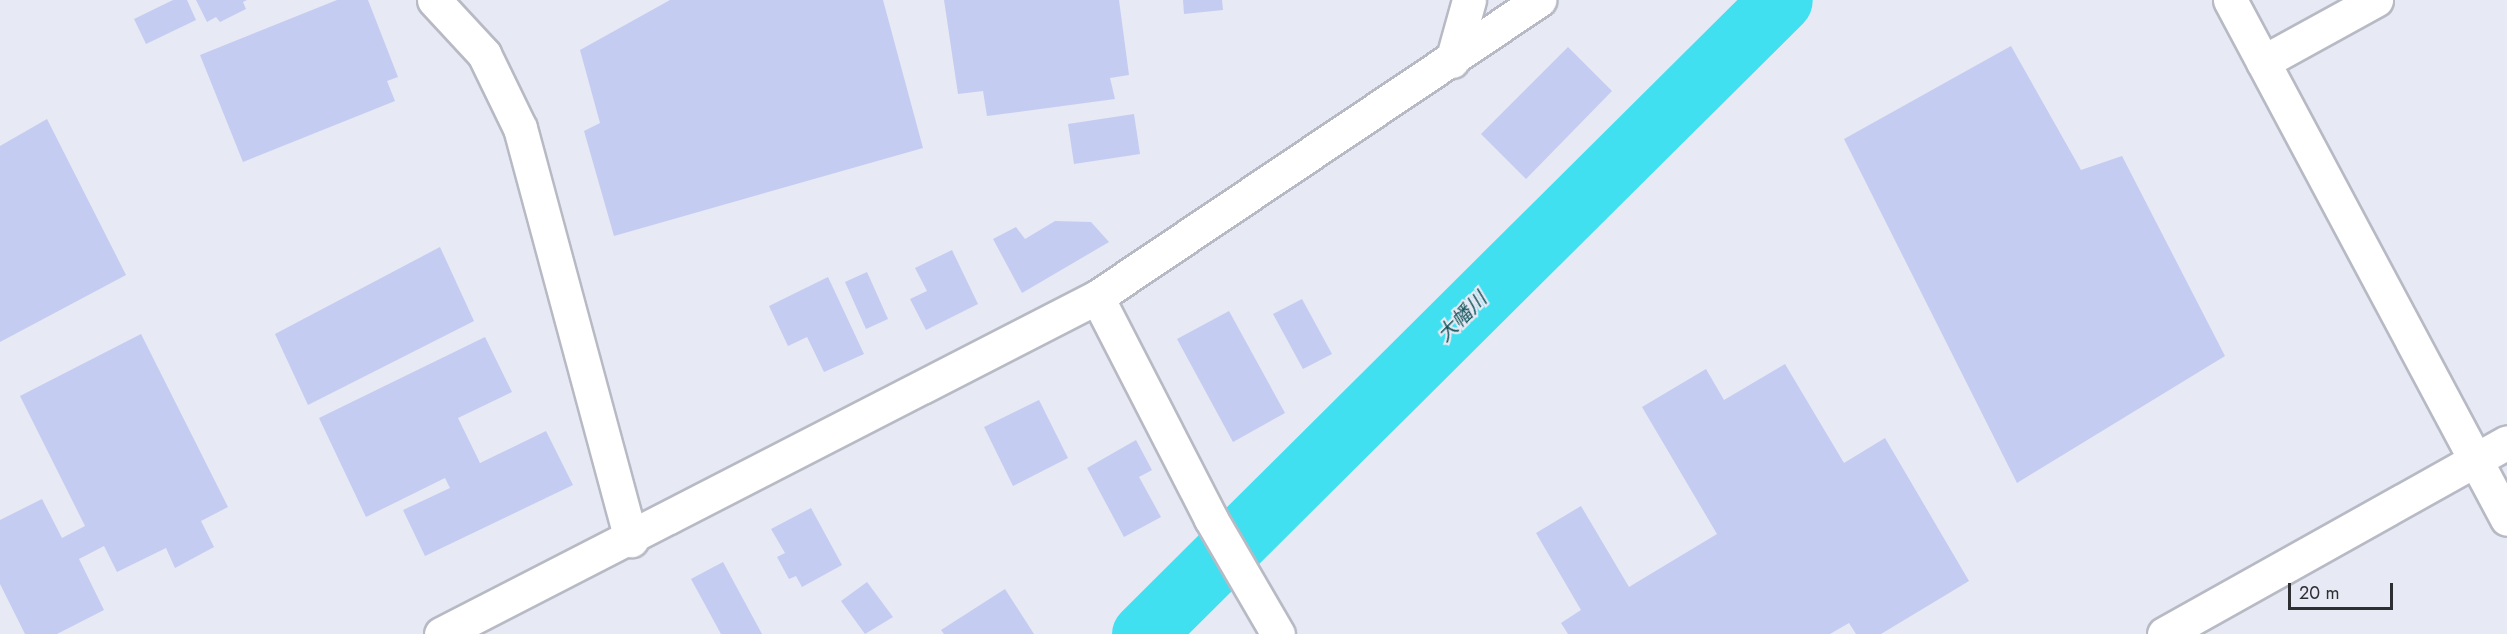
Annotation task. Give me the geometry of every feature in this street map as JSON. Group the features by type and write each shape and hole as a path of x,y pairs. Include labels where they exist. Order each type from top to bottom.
{"street":[{"path":"434,0 484,54 520,129 631,540"},
{"path":"1452,61 1469,0"},
{"path":"441,634 631,540 1097,297 1452,61 1539,0"},
{"path":"2230,0 2507,519"},
{"path":"2263,62 2376,0"},
{"path":"1097,297 1211,519 1260,599 1278,634"},
{"path":"2164,634 2507,442"}],"building":[{"path":"173,0 187,0 196,20 146,44 134,19"},
{"path":"196,0 247,0 243,2 246,9 220,22 216,17 207,22"},
{"path":"337,0 368,0 398,77 387,81 395,101 243,162 200,55"},
{"path":"670,0 883,0 923,148 614,236 584,131 600,123 580,50"},
{"path":"944,0 1119,0 1129,75 1110,78 1115,99 987,116 983,91 958,94"},
{"path":"1183,0 1222,0 1223,10 1184,14"},
{"path":"2011,46 2081,170 2122,156 2225,356 2017,483 1844,139"},
{"path":"1568,47 1612,91 1526,179 1481,134"},
{"path":"1134,114 1140,154 1074,164 1068,124"},
{"path":"47,119 126,275 0,342 0,146"},
{"path":"1055,221 1091,222 1109,242 1022,293 993,239 1016,227 1025,239"},
{"path":"440,247 474,321 308,405 275,334"},
{"path":"952,250 978,304 926,330 910,299 927,291 915,268"},
{"path":"867,272 888,319 866,329 845,282"},
{"path":"828,277 864,354 824,372 807,337 788,346 769,306"},
{"path":"1302,299 1332,354 1303,369 1273,314"},
{"path":"1229,311 1285,413 1233,442 1177,339"},
{"path":"141,334 228,507 201,521 214,547 175,568 166,548 117,572 104,546 79,559 104,610 57,634 25,634 0,584 0,520 42,499 62,538 85,526 20,396"},
{"path":"485,337 512,392 458,418 480,463 546,431 573,485 425,556 403,510 450,488 445,478 366,517 319,418"},
{"path":"1785,364 1844,463 1885,438 1969,581 1881,634 1856,634 1849,623 1830,634 1568,634 1561,623 1581,610 1536,533 1581,506 1629,587 1717,534 1642,407 1706,369 1724,400"},
{"path":"1039,400 1068,458 1013,486 984,427"},
{"path":"1136,440 1152,470 1139,477 1161,517 1124,537 1087,468"},
{"path":"811,508 842,565 802,587 796,576 789,579 777,557 785,553 771,529"},
{"path":"723,562 762,634 721,634 691,579"},
{"path":"867,582 893,617 865,634 841,601"},
{"path":"1005,589 1034,634 944,634 941,630"}],"waterway":[{"name":"大幡川","path":"1143,634 1781,0"}]}
